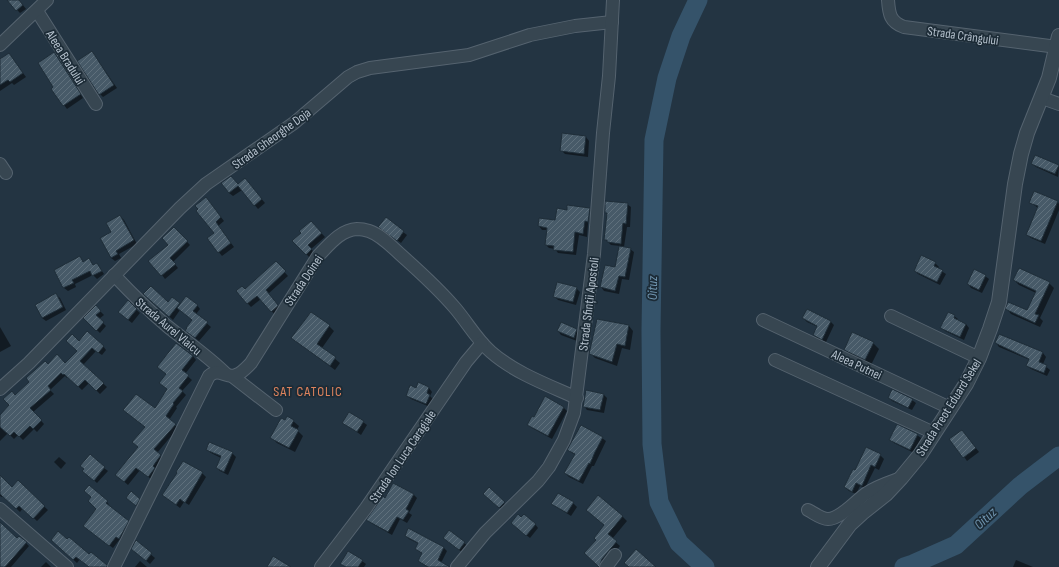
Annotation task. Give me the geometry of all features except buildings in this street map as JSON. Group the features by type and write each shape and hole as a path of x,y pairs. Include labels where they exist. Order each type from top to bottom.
{"street":[{"path":"0,45 47,0"},
{"name":"Strada Sfinții Apostoli","path":"457,567 485,534 538,481 549,467 570,428 577,398 594,254 603,127 609,76 613,0"},
{"name":"Strada Crângului","path":"888,0 889,11 893,20 897,24 904,27 1058,42"},
{"name":"Aleea Bradului","path":"37,10 96,104"},
{"name":"Strada Gheorghe Doja","path":"0,389 29,363 180,208 206,184 294,123 348,77 357,72 370,68 470,55 530,35 575,26 612,22"},
{"name":"Strada Preot Eduard Sekel","path":"818,567 854,520 886,494 920,455 950,408 979,358 999,302 1015,184 1021,154 1027,133 1049,78 1058,42"},
{"path":"1042,98 1059,104"},
{"name":"Strada Doinei","path":"114,567 206,382 213,373 217,372 237,375 251,363 318,256 332,241 344,233 356,229 368,230 377,235 423,275 454,306 482,343 499,359 512,367 577,398"},
{"name":"Strada Aurel Vlaicu","path":"114,275 138,300 168,327 276,410"},
{"path":"892,316 979,358"},
{"name":"Aleea Putnei","path":"763,320 950,408"},
{"name":"Strada Ion Luca Caragiale","path":"321,567 366,508 466,362 482,343"},
{"path":"776,360 934,433"},
{"path":"808,510 826,519 833,518 843,512 866,493 901,478"},
{"path":"0,509 67,567"},
{"path":"606,567 616,555"}],"waterway":[{"name":"Oituz","path":"698,0 681,36 667,78 654,140 651,331 652,444 659,502 679,543 705,567"},
{"name":"Oituz","path":"904,567 956,545 1020,486 1059,456"}],"district":[{"name":"SAT CATOLIC","path":"308,391"}]}
